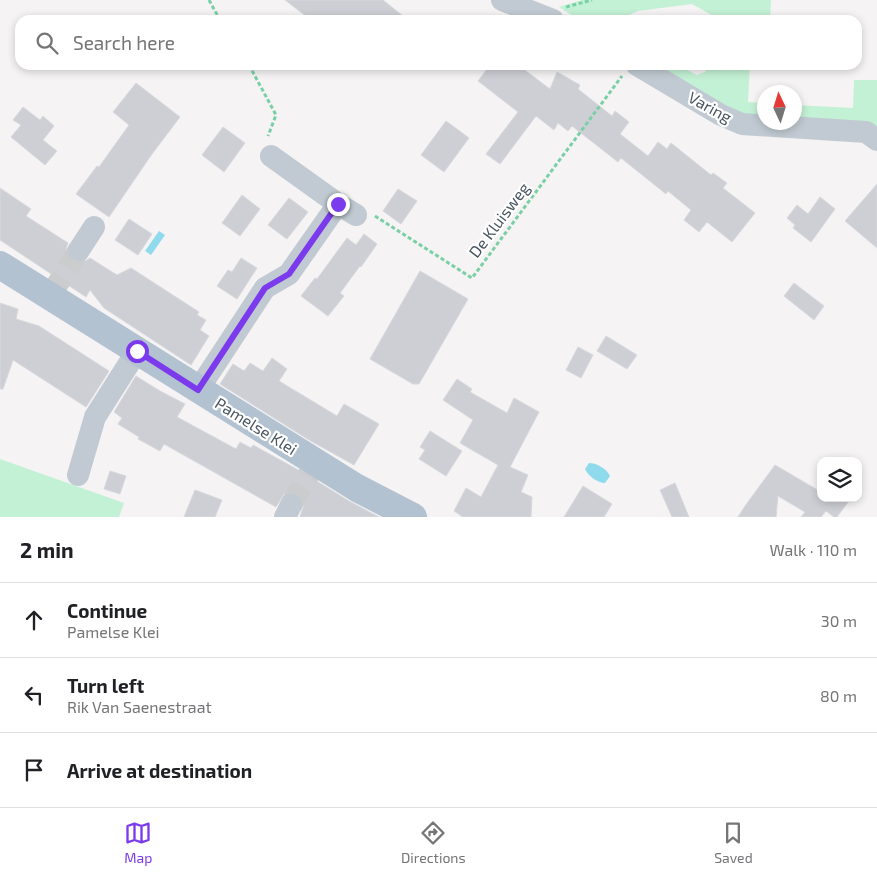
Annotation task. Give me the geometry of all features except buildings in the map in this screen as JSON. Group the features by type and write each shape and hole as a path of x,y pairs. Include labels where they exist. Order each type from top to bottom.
{"main road":[{"name":"Pamelse Klei","path":"0,266 198,390 312,469 357,488 413,517"}],"street":[{"path":"502,0 540,15"},
{"name":"Varing","path":"633,70 742,124 866,132 877,140"},
{"path":"198,390 265,288 289,274 347,210 271,156"},
{"path":"79,250 94,227"},
{"path":"78,475 95,417 137,351"}],"path":[{"path":"209,0 217,15"},
{"path":"252,70 276,115 267,139 271,156"},
{"name":"De Kluisweg","path":"347,210 361,207 472,278 630,70"}],"green space":[{"path":"582,0 771,0 770,15 711,15 692,4 638,11 629,15 571,15 559,7"},
{"path":"660,70 687,70 697,75 706,70 750,70 748,102 757,103 757,119 736,115"},
{"path":"854,80 877,80 877,128 802,122 802,105 853,108"},
{"path":"0,459 124,503 119,517 0,517"}],"water":[{"path":"159,231 165,235 151,255 145,251"},
{"path":"589,463 598,465 609,473 610,476 605,483 596,480 588,474 585,469"}],"tunnel":[{"path":"50,296 79,250"},
{"path":"291,505 309,474"}],"route":[{"path":"137,351 198,390 265,288 289,274 338,204"}]}
